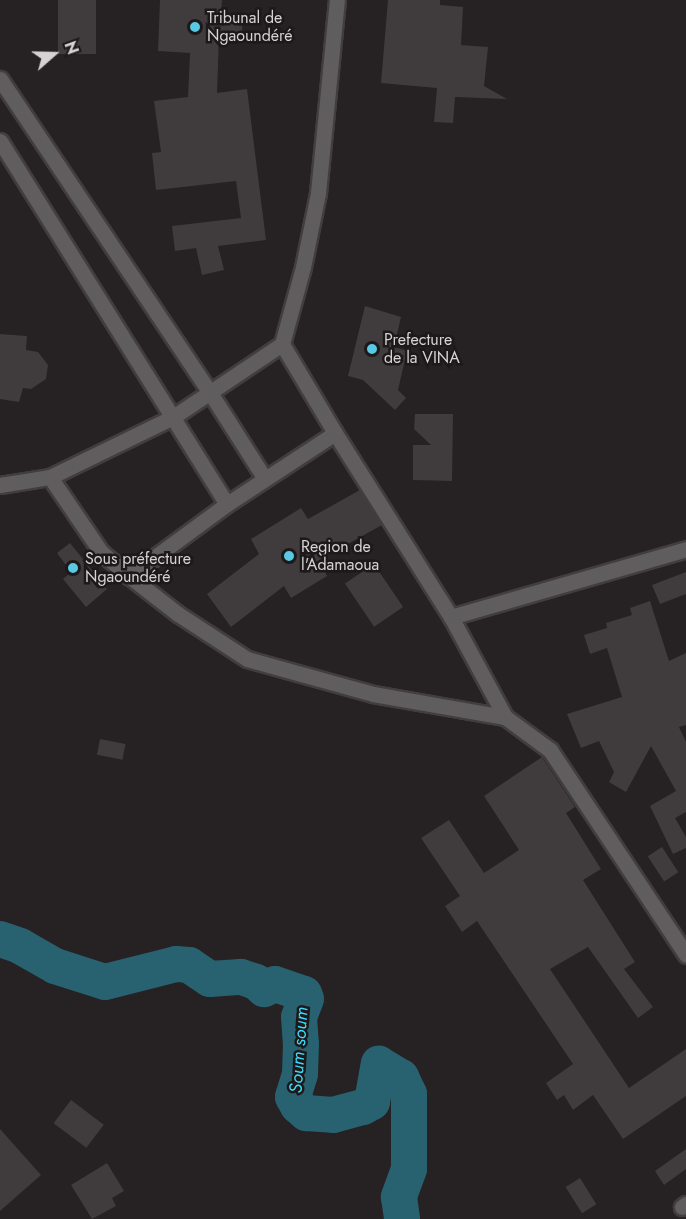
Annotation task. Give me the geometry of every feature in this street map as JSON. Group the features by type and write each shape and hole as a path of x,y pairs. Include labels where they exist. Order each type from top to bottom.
{"street":[{"path":"0,485 50,477 173,417 282,344 303,267 318,193 337,0"},
{"path":"0,79 209,391 265,479"},
{"path":"0,141 227,504"},
{"path":"282,344 451,617 505,717 550,750 686,955"},
{"path":"129,576 227,504 335,433"},
{"path":"50,477 101,552 178,614 247,659 373,694 505,717"},
{"path":"451,617 686,549"}],"building":[{"path":"58,0 96,0 96,54 58,54"},
{"path":"160,0 222,0 221,14 243,16 241,40 219,37 217,93 247,89 266,240 218,246 224,270 202,275 196,248 175,251 172,226 241,218 236,181 156,190 152,153 161,152 154,101 188,97 190,53 158,51"},
{"path":"388,0 440,0 440,5 463,7 461,45 488,47 484,86 507,99 455,97 453,123 434,122 437,88 381,83"},
{"path":"365,306 401,317 394,347 407,351 398,390 406,398 395,410 363,380 348,376"},
{"path":"0,334 27,336 26,350 38,352 48,365 46,379 31,389 23,388 19,402 0,399"},
{"path":"415,414 453,414 452,481 413,480 413,445 431,445 414,429"},
{"path":"360,490 382,525 319,560 327,576 291,598 284,586 231,627 207,594 259,554 251,539 301,508 308,519"},
{"path":"70,543 107,589 86,607 63,579 71,572 57,553"},
{"path":"374,564 403,607 374,627 345,584"},
{"path":"686,572 686,594 660,604 652,585"},
{"path":"650,601 669,661 686,653 686,725 679,727 686,742 686,812 675,818 686,837 686,848 673,854 650,806 676,791 651,746 626,792 609,782 614,772 599,741 581,748 567,714 622,697 607,648 590,654 584,635 607,628 606,623 632,615 630,608"},
{"path":"100,739 126,744 122,760 97,755"},
{"path":"542,757 575,807 566,813 601,869 583,880 635,962 624,969 653,1007 638,1018 588,947 550,969 629,1088 686,1049 686,1096 623,1139 593,1095 573,1110 564,1095 557,1100 546,1083 573,1064 477,921 462,932 445,906 460,896 421,838 449,820 484,873 519,850 484,796"},
{"path":"662,847 678,872 664,881 648,856"},
{"path":"71,1100 104,1125 86,1148 54,1123"},
{"path":"0,1129 41,1175 0,1211"},
{"path":"686,1149 686,1169 664,1185 655,1171"},
{"path":"107,1163 124,1191 112,1198 116,1206 92,1219 71,1185"},
{"path":"580,1178 596,1204 582,1213 566,1187"}],"waterway":[{"name":"Soum soum","path":"0,939 20,946 55,966 105,982 176,964 189,965 210,979 241,977 256,982 264,989 275,984 304,994 306,999 299,1017 300,1074 293,1097 298,1106 306,1113 333,1115 363,1107 372,1102 379,1064 401,1077 409,1094 409,1169 399,1197 402,1219"}],"place":[{"name":"Tribunal de Ngaoundéré","path":"195,27"},
{"name":"Prefecture de la VINA","path":"372,349"},
{"name":"Region de l'Adamaoua","path":"289,556"},
{"name":"Sous préfecture Ngaoundéré","path":"73,568"}]}
